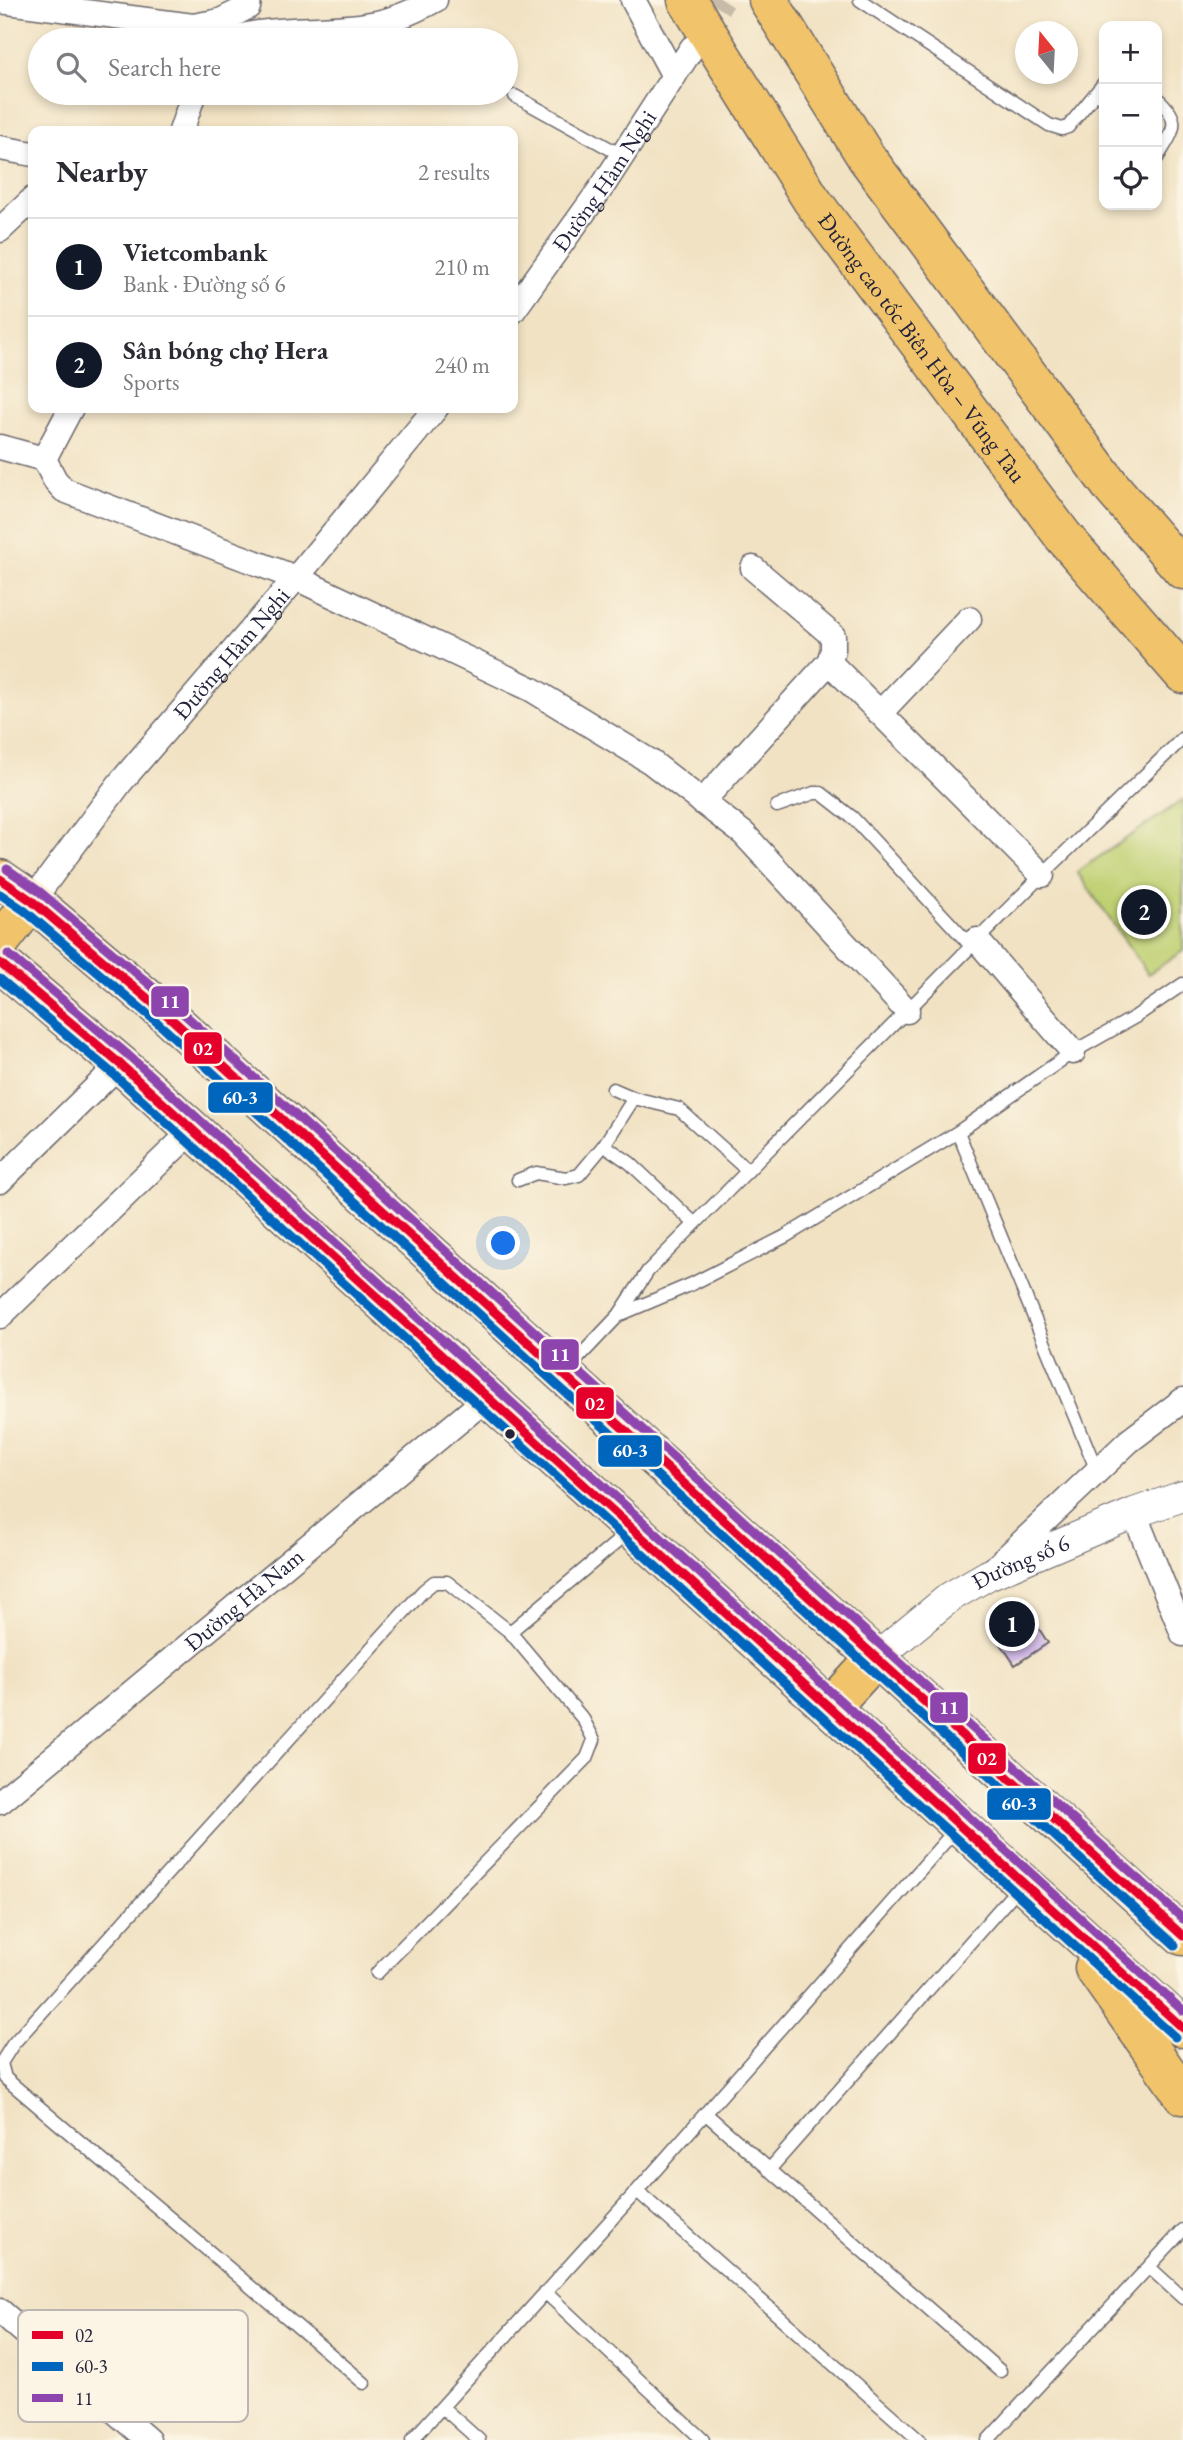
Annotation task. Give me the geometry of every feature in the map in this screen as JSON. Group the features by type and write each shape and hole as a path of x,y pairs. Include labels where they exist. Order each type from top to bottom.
{"highway":[{"name":"Đường cao tốc Biên Hòa – Vũng Tàu","path":"687,0 811,199 1063,536 1183,674"},
{"path":"768,0 866,157 1113,489 1183,570"},
{"path":"0,879 32,901 166,1014 1183,1936"},
{"path":"0,942 32,901"},
{"path":"0,963 120,1063 1183,2028"},
{"path":"830,1708 876,1658"},
{"path":"1052,1909 1183,2095"}],"street":[{"path":"0,1 193,26 220,21 248,7 249,0"},
{"path":"317,28 366,25 409,15 435,0"},
{"path":"633,0 674,76"},
{"name":"Đường Hàm Nghi","path":"518,304 623,156 692,48"},
{"path":"183,126 190,105"},
{"path":"0,148 28,153"},
{"path":"0,230 28,205"},
{"path":"44,459 68,413"},
{"name":"Đường Hàm Nghi","path":"32,901 120,783 296,578 432,413"},
{"path":"0,447 44,459 55,480 64,490 296,578 531,689 651,761 744,834 906,1011"},
{"path":"702,802 829,662 833,650 833,636 752,568"},
{"path":"880,713 969,619"},
{"path":"829,662 1042,875"},
{"path":"974,943 1073,1052"},
{"path":"0,1181 120,1063"},
{"path":"0,1316 193,1130"},
{"name":"Đường Hà Nam","path":"0,1802 488,1397"},
{"path":"988,1575 1129,1441 1183,1400"},
{"name":"Đường số 6","path":"876,1658 950,1597 988,1575 1134,1513 1183,1496"},
{"path":"1134,1513 1183,1634"},
{"path":"0,2311 18,2327"},
{"path":"127,2422 148,2440"}],"lane":[{"path":"860,0 1048,124 1062,129 1068,127 1103,84"},
{"path":"518,98 623,156"},
{"path":"1162,102 1171,108 1177,125 1162,150"},
{"path":"563,1374 619,1315 648,1271 1042,875 1183,738"},
{"path":"777,806 821,793 853,818 974,943"},
{"path":"619,1315 692,1284 786,1236 958,1132 1073,1052 1135,1017 1183,984"},
{"path":"613,1089 634,1098 680,1109 748,1171"},
{"path":"519,1180 536,1173 566,1178 579,1175 604,1145 634,1098"},
{"path":"958,1132 1097,1471"},
{"path":"604,1145 630,1163 695,1224"},
{"path":"510,1632 632,1528"},
{"path":"364,2382 5,2078 1,2063 13,2044 423,1591 434,1582 447,1582 510,1632 583,1718 594,1740 587,1758 377,1973"},
{"path":"412,2440 959,1825"},
{"path":"769,2170 1023,1882"},
{"path":"705,2113 1000,2371"},
{"path":"637,2190 919,2440"},
{"path":"988,2440 1183,2230"},
{"path":"1149,2267 1183,2298"},
{"path":"545,2292 703,2440"},
{"path":"442,2407 479,2440"}],"green space":[{"path":"1183,800 1183,951 1148,974 1077,872"}],"building":[{"path":"1029,1613 1048,1643 1015,1665 995,1635"}],"tunnel":[{"path":"699,38 723,0"}],"transit line":[{"name":"11","path":"7,869 40,892 174,1005 1183,1919"},
{"name":"02","path":"0,879 32,901 166,1014 1183,1936"},
{"name":"60-3","path":"0,894 25,911 158,1023 1175,1945"},
{"name":"11","path":"8,954 128,1055 1183,2011"},
{"name":"02","path":"0,963 120,1064 1183,2028"},
{"name":"60-3","path":"0,979 112,1073 1175,2037"}],"place":[{"name":"Sân bóng chợ Hera","path":"1144,912"},
{"name":"Vietcombank","path":"1012,1624"}]}
